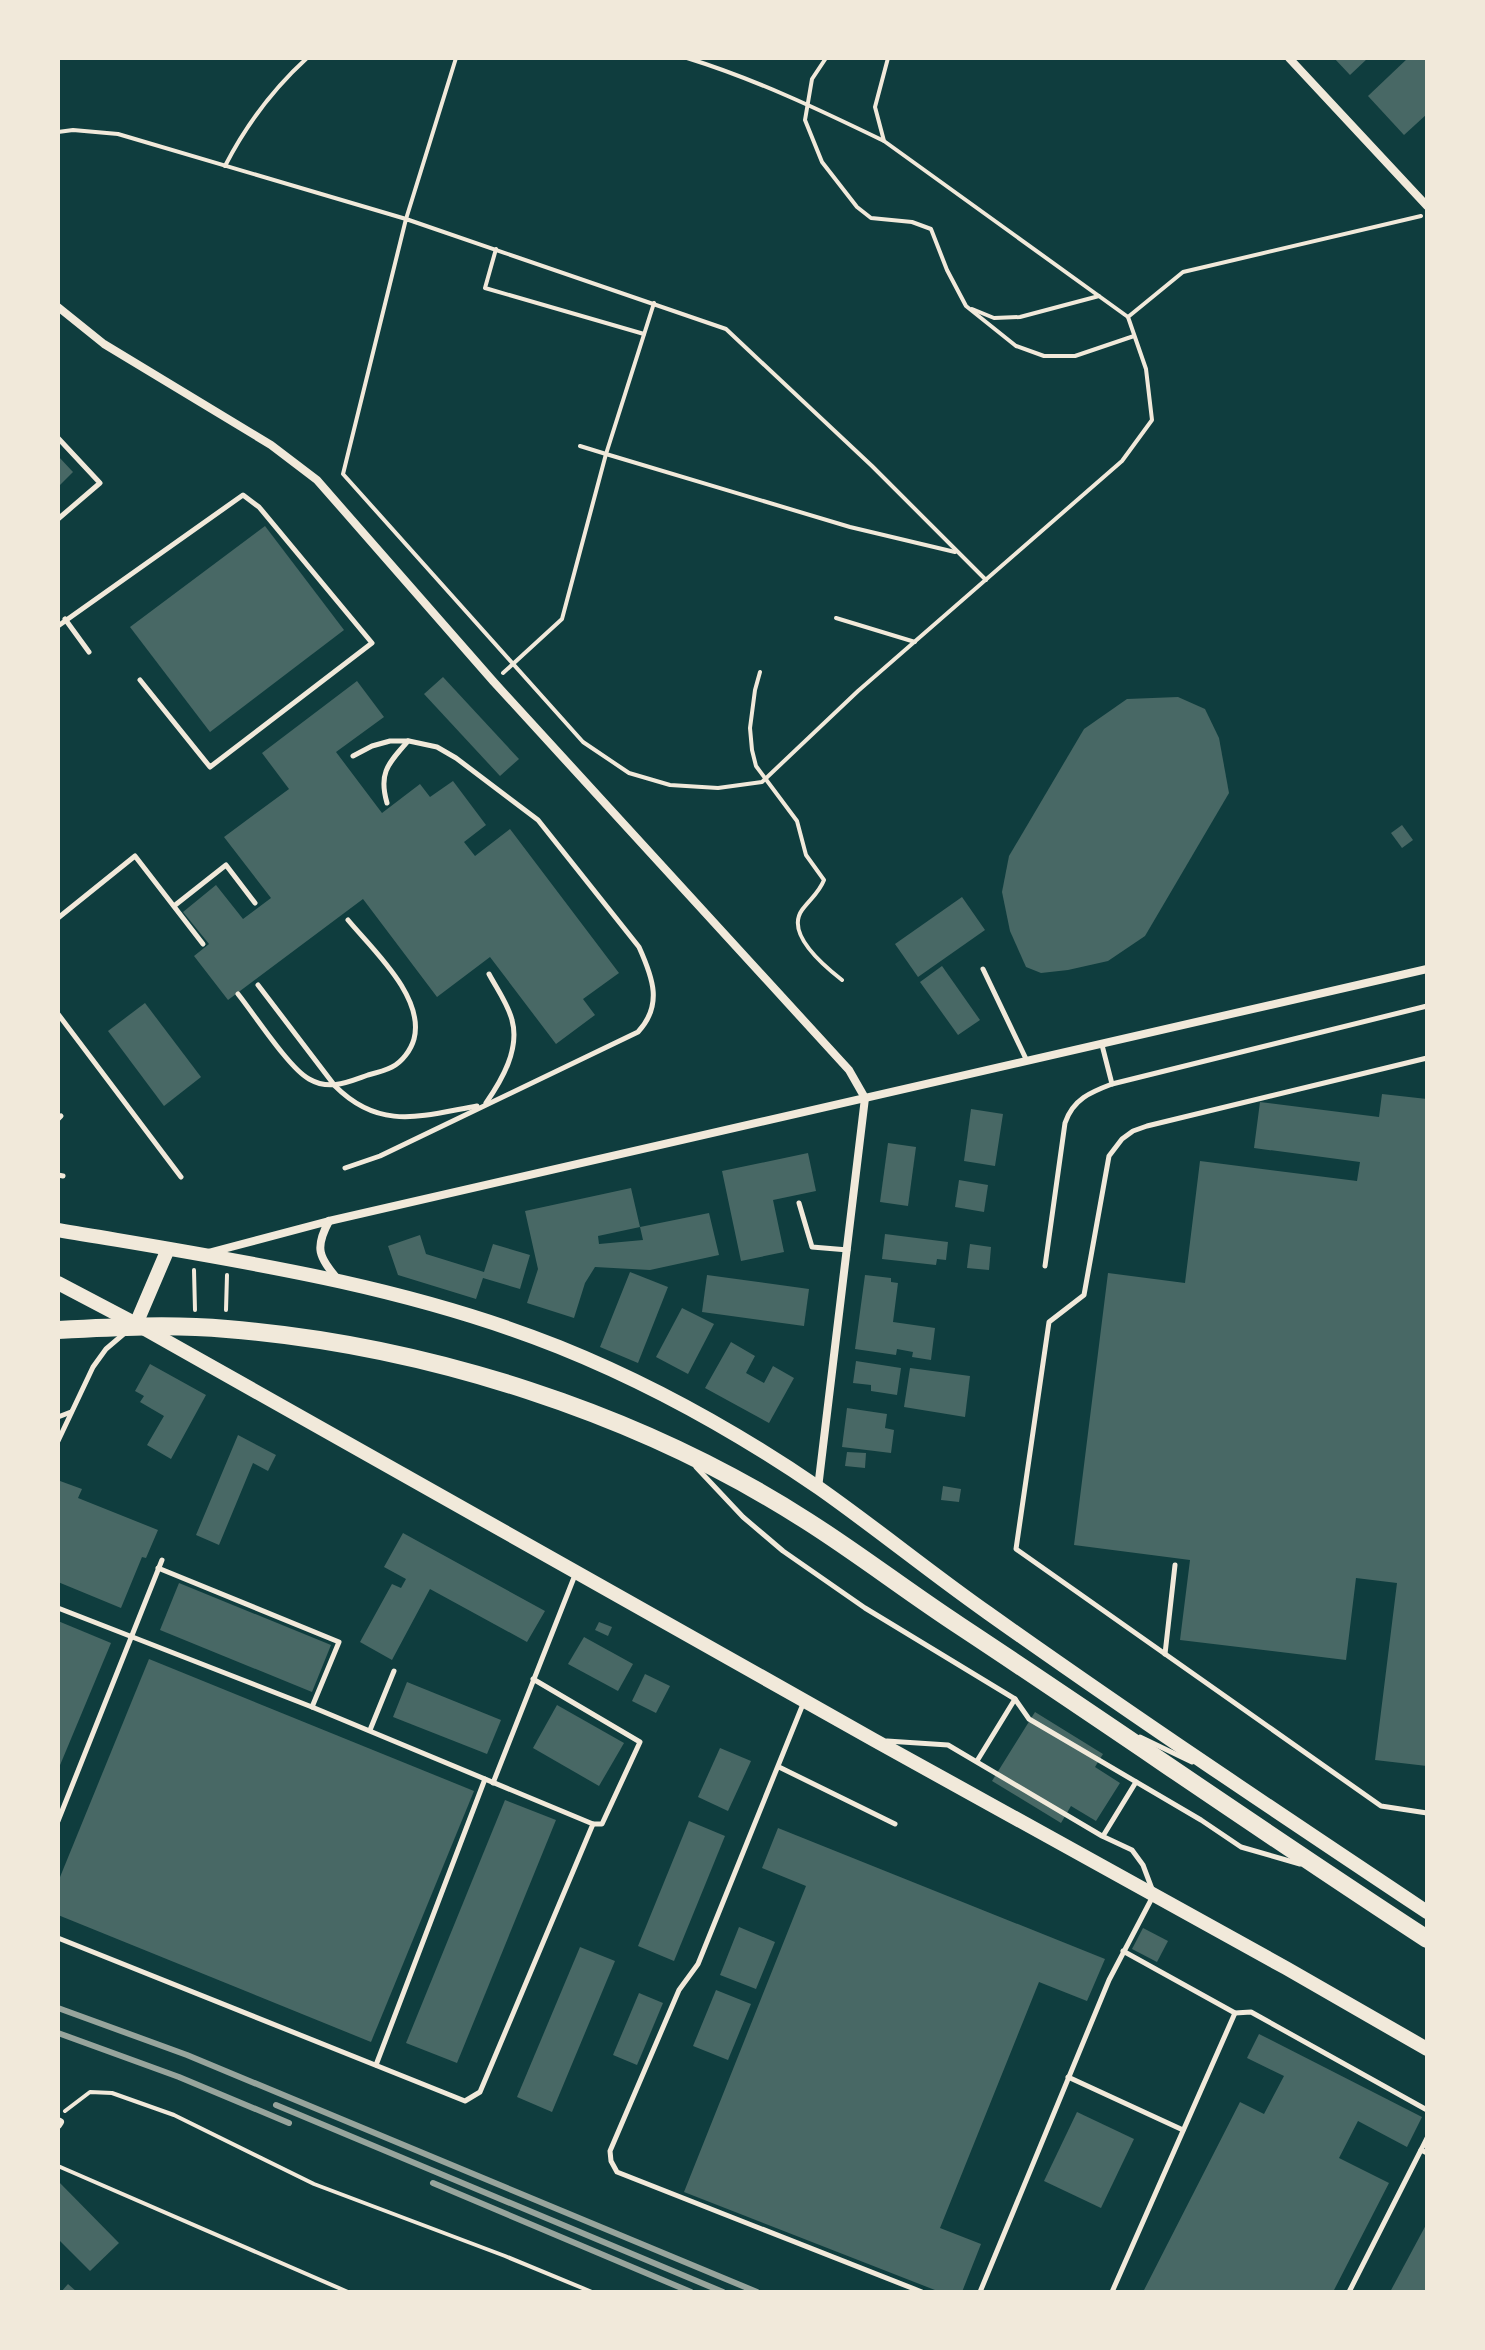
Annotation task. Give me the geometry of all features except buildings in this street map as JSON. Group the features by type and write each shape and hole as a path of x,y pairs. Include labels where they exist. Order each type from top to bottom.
{"main road":[{"path":"62,1330 225,1328 327,1341 430,1362 517,1387 611,1420 682,1452 806,1520 923,1602 1427,1939"}],"street":[{"path":"1289,58 1427,206"},
{"path":"58,307 104,344 271,445 317,480 493,681 849,1070 865,1098 818,1488"},
{"path":"197,1260 329,1221 1427,969"},
{"path":"329,1221 321,1237 320,1253 339,1281"},
{"path":"58,1230 168,1249 197,1260 339,1281 451,1308 562,1348 670,1397 717,1423 818,1488 986,1612 1427,1912"},
{"path":"136,1324 168,1249"},
{"path":"58,1283 1427,2049"}],"lane":[{"path":"58,438 100,483 58,519"},
{"path":"58,626 243,495 259,507 372,643 210,767 140,680"},
{"path":"65,619 89,652"},
{"path":"345,1168 380,1156 638,1032 651,1016 654,1000 647,966 639,947 538,820 437,747 409,741 390,741 353,756"},
{"path":"387,803 382,781 385,770 409,741"},
{"path":"58,918 135,856 203,944"},
{"path":"174,906 226,865 255,903"},
{"path":"238,994 298,1070 317,1083 335,1086 394,1067 412,1047 416,1021 408,994 348,920"},
{"path":"983,969 1028,1062"},
{"path":"258,985 335,1086 350,1101 365,1110 381,1114 416,1117 484,1105 503,1075 511,1056 513,1020 489,974"},
{"path":"1045,1266 1068,1114 1089,1093 1112,1084 1427,1006"},
{"path":"58,1014 181,1177"},
{"path":"1102,1045 1112,1084"},
{"path":"1427,1058 1147,1126 1122,1139 1109,1156 1084,1295 1049,1322 1016,1549 1381,1806 1427,1813"},
{"path":"799,1203 812,1247 848,1250"},
{"path":"58,1441 93,1367 106,1349 136,1324"},
{"path":"58,1417 72,1411"},
{"path":"682,1452 743,1517 783,1551 865,1608 1015,1699 1029,1719 1201,1820 1241,1847 1319,1869"},
{"path":"58,1821 162,1560"},
{"path":"1165,1654 1175,1565"},
{"path":"158,1568 339,1642 312,1707"},
{"path":"493,1783 576,1573"},
{"path":"58,1608 370,1730 593,1824 602,1824 640,1742 533,1679"},
{"path":"370,1730 394,1671"},
{"path":"977,1761 1015,1699"},
{"path":"804,1701 698,1964 679,1990 610,2151 611,2161 617,2172 922,2292"},
{"path":"1102,1720 1236,1784"},
{"path":"874,1740 948,1745 977,1761 1102,1836 1132,1850 1143,1865 1154,1895 1123,1951 980,2292"},
{"path":"779,1767 895,1824"},
{"path":"376,2065 485,1779"},
{"path":"1102,1836 1136,1782"},
{"path":"58,1938 465,2101 480,2092 593,1824"},
{"path":"1123,1951 1235,2013 1251,2012 1427,2110"},
{"path":"1112,2292 1235,2013"},
{"path":"1068,2077 1183,2130"},
{"path":"1349,2292 1424,2152 1427,2138"}],"path":[{"path":"225,166 241,136 282,81 307,58"},
{"path":"456,58 406,219 343,474 583,742 629,773 670,785 718,788 762,782 858,691 1122,461 1152,420 1146,369 1128,317 884,141 808,104 731,72 687,58"},
{"path":"826,58 812,79 805,120 822,162 857,207 871,218 912,222 931,229 947,270 966,306 1016,346 1044,356 1075,356 1134,336"},
{"path":"884,141 875,107 888,58"},
{"path":"58,132 73,130 118,134 406,219 726,329 872,466 986,580"},
{"path":"1128,317 1183,272 1427,215"},
{"path":"496,249 485,288 644,334"},
{"path":"966,306 994,318 1020,317 1099,296"},
{"path":"493,681 562,619 606,454 654,303"},
{"path":"580,446 850,527 958,553"},
{"path":"836,618 915,642"},
{"path":"760,672 750,728 756,766 797,821 806,855 824,880 820,891 801,911 796,922 797,931 821,963 842,980"},
{"path":"195,1312 197,1260"},
{"path":"225,1328 227,1270"},
{"path":"59,2122 64,2111 90,2092 112,2093 174,2115 314,2184 592,2292"},
{"path":"58,2166 348,2292"}],"railway":[{"path":"58,2008 187,2055 757,2292"},
{"path":"58,2033 179,2077 289,2123"},
{"path":"276,2105 723,2292"},
{"path":"433,2183 691,2292"}]}
